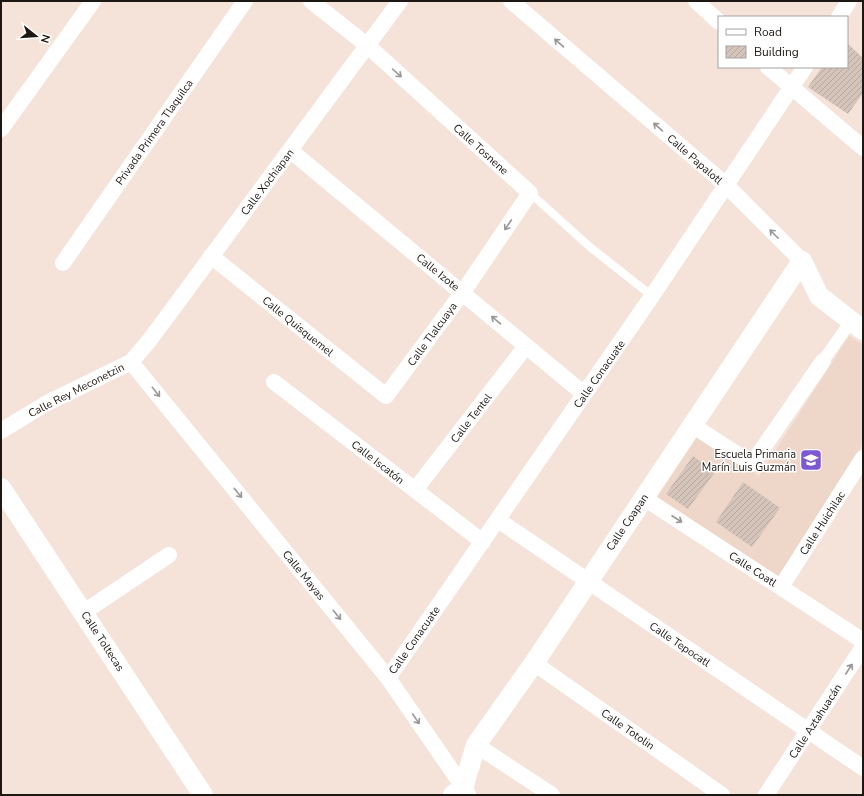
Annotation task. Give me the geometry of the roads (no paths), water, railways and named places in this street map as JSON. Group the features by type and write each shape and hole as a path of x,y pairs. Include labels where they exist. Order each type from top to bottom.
{"street":[{"path":"1,129 93,1"},
{"name":"Privada Primera Tlaquilca","path":"63,263 245,1"},
{"name":"Calle Tosnene","path":"311,1 368,46 530,193"},
{"name":"Calle Xochiapan","path":"131,362 149,341 211,256 291,151 400,1"},
{"name":"Calle Papalotl","path":"510,1 725,184 802,261 819,296 857,325"},
{"path":"696,1 718,21"},
{"path":"840,16 849,1"},
{"path":"769,68 863,148"},
{"name":"Calle Conacuate","path":"388,678 652,296 725,184 804,68"},
{"name":"Calle Izote","path":"291,151 463,292 584,394"},
{"name":"Calle Tlalcuaya","path":"386,396 463,292 530,193"},
{"name":"Calle Quisquemel","path":"211,256 386,396"},
{"name":"Calle Coapan","path":"461,793 476,745 534,663 802,261"},
{"path":"692,425 752,464 823,361 857,325"},
{"name":"Calle Tentel","path":"415,490 526,346"},
{"name":"Calle Rey Meconetzin","path":"1,431 46,403 131,362"},
{"name":"Calle Mayas","path":"131,362 388,678 461,793"},
{"name":"Calle Iscatón","path":"274,382 483,542"},
{"name":"Calle Huichilac","path":"781,587 863,458"},
{"name":"Calle Toltecas","path":"1,488 203,795"},
{"name":"Calle Coatl","path":"644,498 863,641"},
{"name":"Calle Tepocatl","path":"498,520 863,768"},
{"path":"84,612 169,555"},
{"name":"Calle Aztahuacán","path":"766,795 863,647"},
{"name":"Calle Totolin","path":"534,663 722,795"},
{"path":"476,745 552,795"}],"lane":[{"name":"Calle Tosnene","path":"530,193 590,247 652,296"}],"place":[{"name":"Escuela Primaria Marín Luis Guzmán","path":"811,460"}]}
